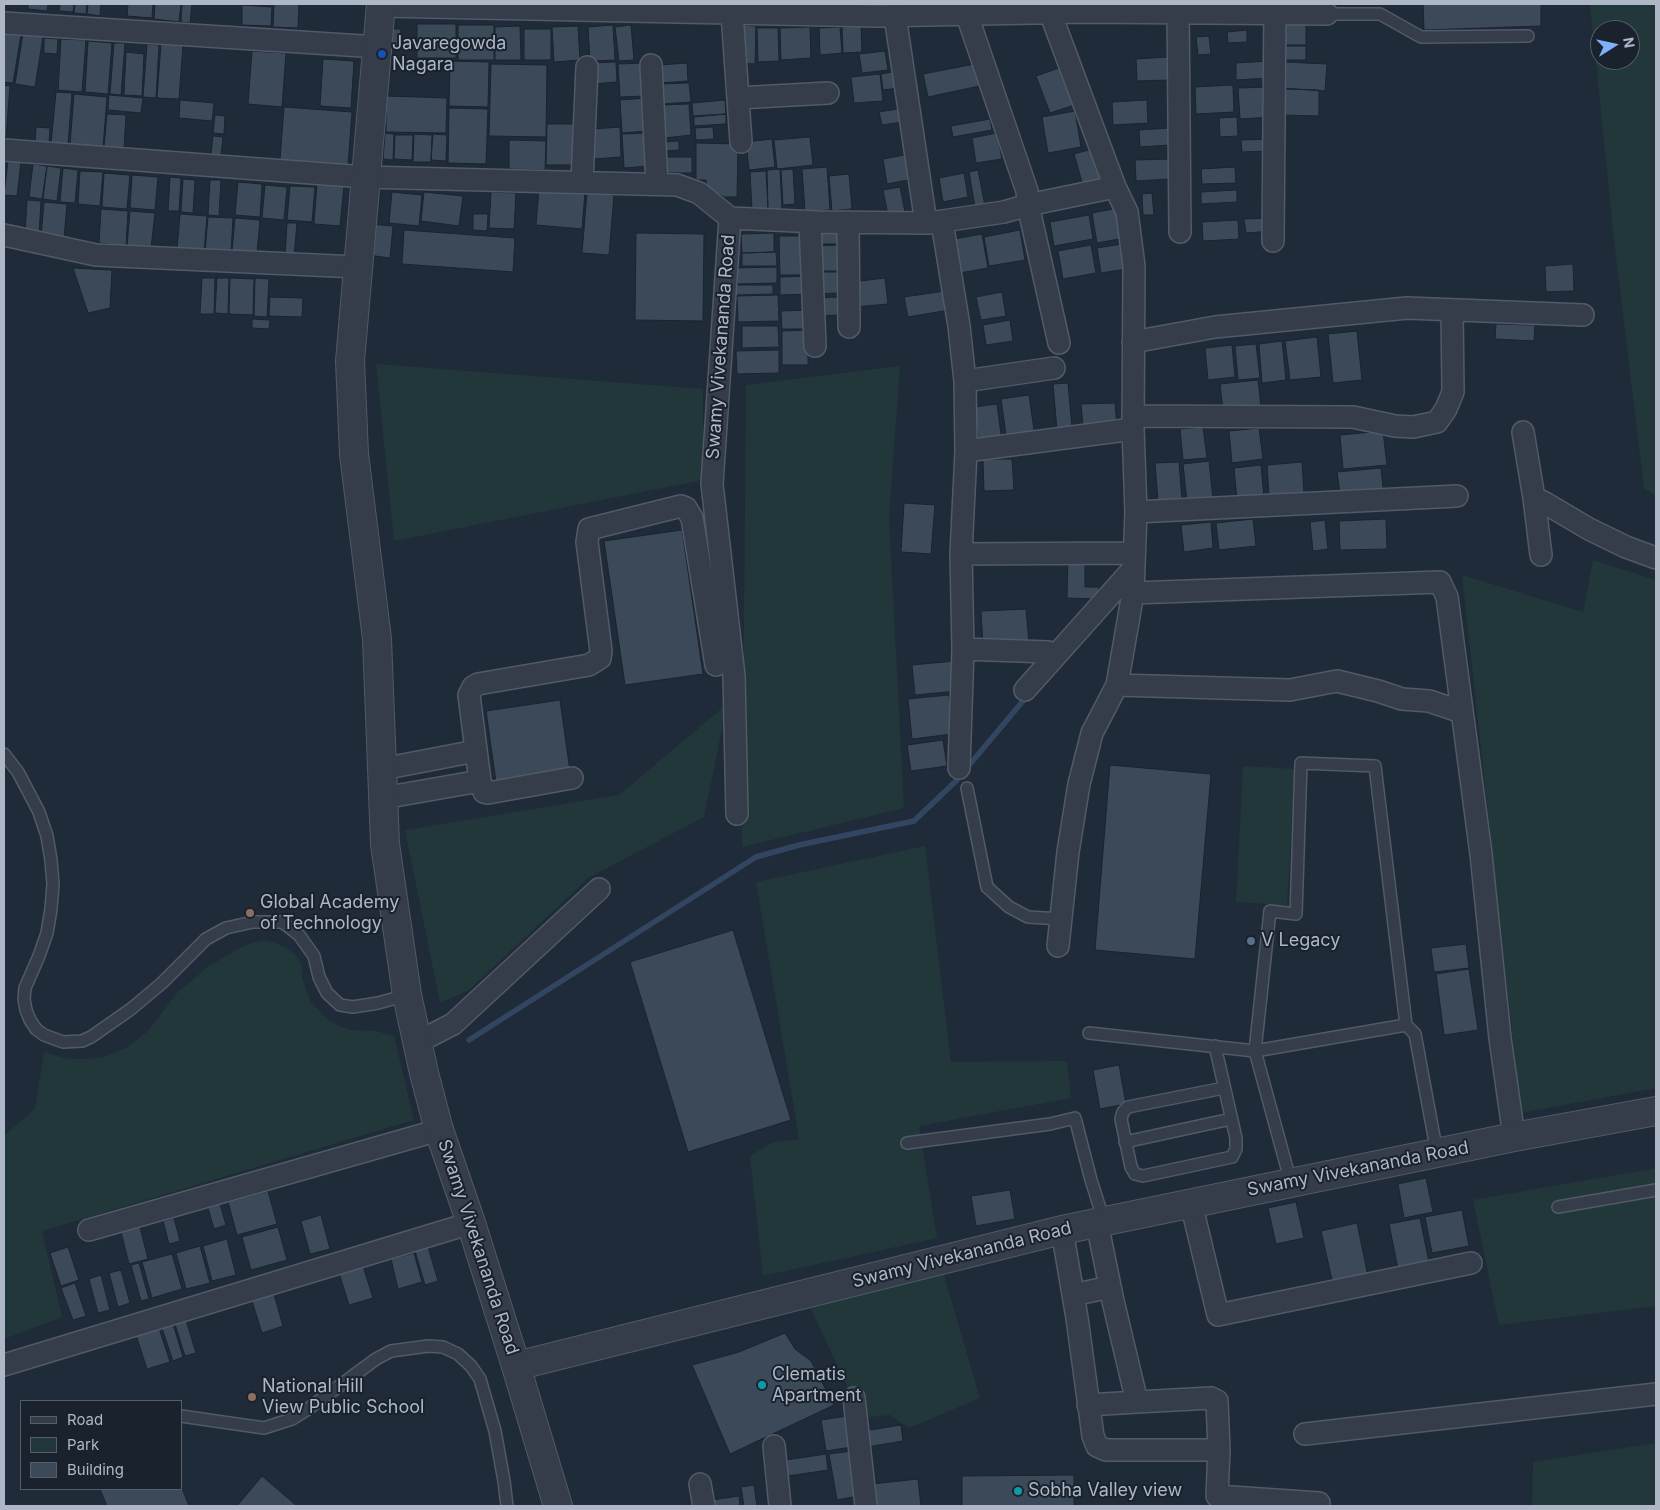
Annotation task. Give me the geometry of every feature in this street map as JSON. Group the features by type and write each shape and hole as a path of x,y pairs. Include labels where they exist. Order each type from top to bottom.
{"street":[{"path":"365,177 381,5 732,13 882,12 967,15 995,9 1050,12 1085,8 1179,8 1275,9 1327,14"},
{"path":"1179,8 1180,232"},
{"path":"1273,241 1275,9"},
{"path":"882,12 959,326 965,382 966,451 961,554 963,649 959,768"},
{"path":"1050,12 1127,212 1134,266 1133,422 1136,512 1133,593 1117,685 1092,733 1079,784 1068,852 1058,946"},
{"path":"732,13 741,142"},
{"path":"967,15 1027,191 1028,205 1059,343"},
{"path":"4,22 378,48"},
{"path":"651,65 657,184"},
{"path":"582,182 587,67"},
{"path":"738,98 828,92"},
{"name":"Swamy Vivekananda Road","path":"4,150 365,177 678,185 699,193 730,218 712,484 734,676 737,814"},
{"name":"Swamy Vivekananda Road","path":"365,177 350,360 354,454 377,639 385,844 407,995 439,1130 471,1223 516,1366 1062,1230 1514,1137 1656,1111"},
{"path":"730,218 810,222 934,222 1004,212 1028,205 1116,187"},
{"path":"810,222 815,346"},
{"path":"848,222 849,327"},
{"path":"4,235 96,255 357,267"},
{"path":"1133,342 1215,327 1407,308 1583,315"},
{"path":"966,451 1133,422 1353,417 1395,426 1413,427 1436,422 1446,409 1453,392 1452,310"},
{"path":"965,382 1054,368"},
{"path":"1523,432 1541,555"},
{"path":"1136,512 1457,496"},
{"path":"1534,498 1545,502 1589,529 1626,547 1656,558"},
{"path":"572,778 488,793 484,792 480,780 469,695 473,687 478,684 590,665 600,658 601,650 587,542 589,530 594,527 682,506 686,508 692,518 716,665"},
{"path":"961,554 1134,561"},
{"path":"1025,690 1134,561"},
{"path":"1133,593 1440,582 1447,597 1481,854 1500,1038 1514,1137"},
{"path":"963,649 1048,652"},
{"path":"1117,685 1290,690 1337,681 1402,699 1429,701 1462,712"},
{"path":"382,769 476,751"},
{"path":"383,798 480,780"},
{"path":"418,1042 453,1024 599,888"},
{"path":"89,1230 439,1130"},
{"path":"1191,1203 1218,1315 1471,1262"},
{"path":"1101,1222 1110,1287 1137,1402"},
{"path":"4,1365 471,1223"},
{"path":"1062,1230 1093,1436 1097,1446 1106,1450 1219,1450"},
{"path":"1073,1295 1110,1287"},
{"path":"516,1366 558,1506"},
{"path":"1305,1434 1656,1394"},
{"path":"854,1398 866,1506"},
{"path":"1088,1405 1211,1398 1217,1401 1219,1450 1217,1496 1319,1503"},
{"path":"774,1446 780,1506"},
{"path":"700,1484 704,1506"}],"lane":[{"path":"1327,14 1380,14 1421,37 1528,36"},
{"path":"4,754 18,772 39,812 47,836 51,860 51,908 47,932 25,988 24,999 30,1020 44,1035 63,1042 82,1041 91,1037 131,1009 162,983 206,939 226,928 253,922 282,922 299,935 314,956 319,977 327,993 340,1005 353,1007 378,1003 407,995"},
{"path":"1291,1183 1255,1051 1270,911 1296,914 1301,763 1375,766 1406,1025 1415,1034 1437,1153"},
{"path":"968,788 987,887 1009,907 1028,917 1062,919"},
{"path":"1089,1033 1255,1051 1406,1025"},
{"path":"1215,1046 1236,1138 1236,1149 1232,1157 1142,1176 1135,1174 1131,1167 1121,1119 1123,1112 1128,1107 1224,1088"},
{"path":"907,1143 1050,1124 1075,1118 1101,1222"},
{"path":"1126,1142 1231,1118"},
{"path":"1558,1207 1656,1190"},
{"path":"182,1416 264,1428 292,1419 376,1359 391,1351 428,1346 443,1348 458,1354 471,1366 480,1379 495,1432 504,1481 506,1506"}],"green space":[{"path":"1590,4 1656,4 1656,496 1644,488 1614,240 1597,70 1640,70 1640,20 1592,20"},
{"path":"376,364 703,389 703,480 394,541"},
{"path":"900,366 889,518 904,808 742,847 746,385"},
{"path":"1593,560 1656,580 1656,1088 1521,1113 1462,575 1583,612"},
{"path":"727,704 704,817 588,878 469,990 440,1003 405,830 619,795"},
{"path":"1243,766 1295,769 1287,905 1236,902"},
{"path":"925,846 951,1062 1067,1061 1071,1098 919,1126 937,1238 763,1276 750,1156 771,1143 799,1139 756,882"},
{"path":"264,941 275,943 295,955 302,964 302,977 311,1002 328,1020 351,1030 376,1031 394,1036 414,1120 42,1231 62,1317 4,1339 4,1136 35,1109 44,1052 59,1057 90,1059 104,1057 128,1047 149,1030 177,993 209,966 242,947"},
{"path":"1656,1168 1656,1306 1499,1325 1473,1200"},
{"path":"944,1275 980,1398 909,1428 890,1415 862,1418 810,1307"},
{"path":"1656,1443 1656,1506 1532,1506 1533,1462"}],"building":[{"path":"28,4 48,4 47,11 28,9"},
{"path":"60,4 74,4 73,12 59,11"},
{"path":"75,4 87,4 86,14 74,13"},
{"path":"88,4 101,4 100,16 87,14"},
{"path":"128,4 153,4 152,18 127,16"},
{"path":"155,4 181,4 179,22 154,19"},
{"path":"182,4 192,4 190,23 181,22"},
{"path":"274,4 299,4 298,28 273,27"},
{"path":"1423,4 1541,4 1541,26 1424,30"},
{"path":"242,5 272,7 271,26 242,25"},
{"path":"1281,23 1306,23 1306,45 1281,45"},
{"path":"417,24 456,24 456,58 417,58"},
{"path":"458,25 494,25 494,60 458,60"},
{"path":"613,25 615,60 590,61 588,27"},
{"path":"631,25 634,60 619,61 615,27"},
{"path":"741,25 756,26 755,64 740,63"},
{"path":"520,26 521,60 495,60 495,27"},
{"path":"578,26 580,60 554,62 552,27"},
{"path":"861,26 862,52 843,53 842,27"},
{"path":"810,27 811,58 781,60 780,28"},
{"path":"840,27 842,53 820,55 819,28"},
{"path":"757,28 778,28 779,61 758,62"},
{"path":"389,29 401,29 400,49 388,48"},
{"path":"524,29 551,29 551,60 524,60"},
{"path":"1247,30 1247,42 1228,43 1227,32"},
{"path":"4,32 21,34 13,83 4,82"},
{"path":"23,34 43,37 35,87 15,84"},
{"path":"1209,36 1211,54 1198,55 1196,37"},
{"path":"44,38 58,39 57,54 44,53"},
{"path":"61,39 86,40 82,92 58,90"},
{"path":"88,41 112,43 108,94 85,92"},
{"path":"114,43 125,43 121,95 110,94"},
{"path":"147,44 159,45 156,98 143,97"},
{"path":"161,44 183,45 179,99 157,98"},
{"path":"1283,46 1306,46 1306,60 1284,60"},
{"path":"252,51 286,53 282,107 248,104"},
{"path":"885,51 888,70 862,73 859,54"},
{"path":"126,52 144,54 142,96 124,95"},
{"path":"1168,57 1169,80 1137,81 1136,59"},
{"path":"323,59 354,61 351,108 320,106"},
{"path":"450,61 489,62 488,107 449,106"},
{"path":"1268,61 1269,78 1236,80 1236,63"},
{"path":"616,62 617,82 592,84 591,63"},
{"path":"1284,62 1327,64 1325,91 1282,88"},
{"path":"644,63 646,96 620,97 618,64"},
{"path":"687,63 688,81 660,83 659,65"},
{"path":"980,63 984,85 928,97 923,74"},
{"path":"491,64 547,65 546,137 489,136"},
{"path":"1065,66 1078,104 1050,113 1036,76"},
{"path":"897,71 900,88 883,90 881,74"},
{"path":"880,74 883,101 854,103 851,77"},
{"path":"689,83 691,102 662,104 660,84"},
{"path":"4,85 10,86 6,138 4,138"},
{"path":"1233,85 1234,112 1196,114 1195,87"},
{"path":"1270,87 1272,117 1240,119 1238,88"},
{"path":"1282,89 1319,90 1319,116 1281,115"},
{"path":"56,92 72,93 68,145 51,144"},
{"path":"74,94 107,97 103,148 70,145"},
{"path":"109,95 143,98 141,113 108,110"},
{"path":"386,96 447,98 446,133 386,132"},
{"path":"646,98 648,131 622,133 620,100"},
{"path":"180,100 214,103 212,121 179,118"},
{"path":"725,100 726,114 693,116 692,103"},
{"path":"1147,100 1148,123 1113,125 1112,102"},
{"path":"689,104 691,135 665,138 663,105"},
{"path":"284,107 352,112 348,166 280,160"},
{"path":"449,108 488,109 486,164 448,163"},
{"path":"904,108 904,122 882,125 879,112"},
{"path":"1075,111 1081,147 1048,153 1042,117"},
{"path":"107,114 126,115 124,149 104,148"},
{"path":"726,114 726,124 694,126 694,117"},
{"path":"215,115 225,116 224,134 213,133"},
{"path":"1237,117 1238,136 1220,137 1219,118"},
{"path":"990,119 992,130 953,137 951,126"},
{"path":"547,124 578,124 577,165 546,165"},
{"path":"36,127 50,128 49,144 35,143"},
{"path":"620,127 621,157 594,159 593,129"},
{"path":"713,127 714,139 696,140 695,128"},
{"path":"1170,128 1171,145 1140,147 1139,130"},
{"path":"385,133 394,134 393,160 383,159"},
{"path":"648,133 649,166 624,168 622,134"},
{"path":"997,133 1002,159 976,163 972,138"},
{"path":"414,134 432,135 431,162 413,162"},
{"path":"433,134 447,135 446,161 431,160"},
{"path":"395,135 413,135 412,160 394,159"},
{"path":"213,136 223,137 221,155 211,154"},
{"path":"810,137 813,165 777,169 774,140"},
{"path":"772,139 775,167 749,170 746,142"},
{"path":"1272,139 1272,151 1242,152 1241,140"},
{"path":"509,140 546,141 545,170 509,169"},
{"path":"679,141 679,150 665,151 665,142"},
{"path":"696,143 738,144 737,197 724,197 706,187 706,180 696,180"},
{"path":"1096,148 1106,184 1084,189 1074,154"},
{"path":"909,154 913,179 887,184 883,159"},
{"path":"667,157 692,157 692,173 667,173"},
{"path":"1169,159 1170,179 1136,181 1135,160"},
{"path":"8,161 21,162 17,196 4,195"},
{"path":"33,164 47,166 42,199 29,197"},
{"path":"47,166 61,168 57,201 43,199"},
{"path":"827,167 830,210 805,212 802,169"},
{"path":"1235,167 1236,183 1202,184 1201,169"},
{"path":"63,168 78,170 75,203 60,202"},
{"path":"780,169 782,210 768,211 767,170"},
{"path":"793,169 795,204 783,205 781,170"},
{"path":"978,170 986,211 976,213 969,172"},
{"path":"80,171 103,172 100,206 78,204"},
{"path":"766,171 768,209 752,210 750,172"},
{"path":"104,173 130,175 127,209 102,207"},
{"path":"964,173 968,197 943,202 939,178"},
{"path":"849,174 852,209 832,211 829,176"},
{"path":"132,175 158,177 155,210 130,208"},
{"path":"170,177 181,178 179,211 168,211"},
{"path":"183,179 195,180 193,213 181,212"},
{"path":"210,180 221,180 219,216 208,215"},
{"path":"238,182 262,184 260,217 235,215"},
{"path":"317,184 344,186 340,226 314,224"},
{"path":"265,185 287,187 284,220 262,218"},
{"path":"290,186 315,187 312,222 287,220"},
{"path":"900,187 905,212 888,215 883,190"},
{"path":"539,189 585,192 582,229 536,225"},
{"path":"1237,190 1237,202 1201,204 1201,192"},
{"path":"392,192 422,195 419,226 389,223"},
{"path":"424,192 463,196 459,226 421,221"},
{"path":"491,192 516,193 514,229 489,228"},
{"path":"587,193 614,195 609,255 582,253"},
{"path":"1152,193 1154,215 1143,215 1142,194"},
{"path":"27,200 41,201 39,235 25,234"},
{"path":"44,202 67,204 64,238 41,236"},
{"path":"1118,208 1124,238 1097,243 1092,213"},
{"path":"101,209 128,211 126,246 99,243"},
{"path":"130,211 155,213 151,248 127,246"},
{"path":"180,214 207,216 204,252 177,250"},
{"path":"473,214 488,214 487,231 473,230"},
{"path":"1089,215 1093,239 1054,246 1050,222"},
{"path":"208,217 233,218 231,253 205,252"},
{"path":"235,218 260,220 257,253 232,252"},
{"path":"1272,218 1273,231 1246,233 1244,219"},
{"path":"1238,220 1239,239 1203,241 1202,222"},
{"path":"287,223 297,223 294,257 285,256"},
{"path":"371,224 393,226 390,258 368,255"},
{"path":"838,229 839,244 816,244 816,230"},
{"path":"404,230 515,238 513,272 402,264"},
{"path":"1020,230 1025,260 989,266 984,237"},
{"path":"636,233 704,234 703,321 635,320"},
{"path":"774,233 774,252 742,253 741,234"},
{"path":"982,234 988,268 960,273 954,239"},
{"path":"779,236 807,236 808,275 780,275"},
{"path":"1122,244 1126,269 1101,273 1097,248"},
{"path":"838,245 839,271 816,271 816,246"},
{"path":"1091,245 1096,273 1063,279 1058,251"},
{"path":"776,252 777,266 742,266 742,253"},
{"path":"1573,264 1574,291 1546,292 1545,266"},
{"path":"777,267 777,283 734,284 734,268"},
{"path":"73,268 112,270 110,308 88,313"},
{"path":"816,272 839,272 839,293 816,294"},
{"path":"811,276 812,294 780,295 780,277"},
{"path":"202,278 215,278 214,314 200,314"},
{"path":"217,278 229,278 228,314 215,313"},
{"path":"230,278 254,279 253,315 229,314"},
{"path":"255,278 269,279 267,317 254,316"},
{"path":"885,278 888,304 855,307 852,282"},
{"path":"736,285 773,285 773,294 736,295"},
{"path":"945,291 949,310 908,317 904,297"},
{"path":"1002,292 1006,316 981,320 976,297"},
{"path":"778,295 779,321 738,322 737,296"},
{"path":"270,297 303,298 302,317 269,316"},
{"path":"838,297 838,315 818,316 818,298"},
{"path":"807,310 808,329 782,329 781,311"},
{"path":"252,319 270,320 269,329 252,328"},
{"path":"1010,320 1013,341 986,345 983,325"},
{"path":"1496,324 1535,325 1534,341 1495,339"},
{"path":"742,326 778,326 779,347 742,348"},
{"path":"808,330 808,365 782,365 782,331"},
{"path":"1357,331 1362,380 1333,383 1328,334"},
{"path":"1317,337 1321,377 1290,380 1285,341"},
{"path":"1282,341 1286,380 1262,383 1259,344"},
{"path":"1256,344 1260,378 1238,380 1235,346"},
{"path":"1232,345 1235,377 1208,380 1205,348"},
{"path":"779,350 779,373 737,374 736,351"},
{"path":"1258,380 1261,407 1223,411 1220,384"},
{"path":"1068,383 1072,428 1057,430 1053,384"},
{"path":"1029,395 1035,437 1007,442 1001,399"},
{"path":"1115,403 1117,426 1083,427 1081,404"},
{"path":"997,404 1002,442 979,445 974,407"},
{"path":"1203,427 1207,458 1183,460 1180,429"},
{"path":"1259,428 1263,459 1232,463 1229,431"},
{"path":"1383,431 1387,465 1343,469 1340,435"},
{"path":"983,459 1012,459 1014,490 984,491"},
{"path":"1209,461 1213,499 1187,502 1183,464"},
{"path":"1179,462 1182,500 1158,502 1155,463"},
{"path":"1302,462 1304,494 1269,496 1267,465"},
{"path":"1261,465 1264,497 1237,500 1234,468"},
{"path":"1381,468 1384,497 1341,501 1337,472"},
{"path":"904,503 935,505 931,554 901,552"},
{"path":"1253,519 1256,546 1219,550 1216,523"},
{"path":"1386,519 1387,549 1340,550 1339,521"},
{"path":"1325,520 1328,549 1313,551 1310,522"},
{"path":"1211,522 1213,548 1184,552 1181,525"},
{"path":"682,530 703,674 625,685 604,541"},
{"path":"1068,554 1085,555 1085,587 1099,587 1098,599 1067,598"},
{"path":"1026,609 1029,643 983,646 981,611"},
{"path":"955,661 958,691 915,695 912,665"},
{"path":"949,695 953,734 912,739 908,699"},
{"path":"560,700 570,771 496,782 486,711"},
{"path":"943,740 947,766 911,771 907,745"},
{"path":"1110,765 1211,774 1195,959 1095,950"},
{"path":"733,930 791,1120 688,1152 630,962"},
{"path":"1466,944 1469,968 1434,972 1431,948"},
{"path":"1469,969 1478,1030 1444,1035 1436,974"},
{"path":"1119,1065 1126,1104 1100,1109 1093,1070"},
{"path":"1426,1178 1433,1212 1404,1218 1398,1184"},
{"path":"1010,1190 1015,1219 976,1226 971,1196"},
{"path":"268,1191 277,1224 237,1235 228,1202"},
{"path":"1296,1202 1304,1238 1276,1244 1268,1208"},
{"path":"220,1204 226,1225 214,1229 208,1208"},
{"path":"1462,1210 1469,1246 1432,1253 1425,1217"},
{"path":"321,1215 330,1249 310,1254 301,1221"},
{"path":"174,1218 180,1241 169,1244 163,1221"},
{"path":"1420,1218 1429,1262 1398,1269 1389,1224"},
{"path":"1357,1223 1368,1276 1333,1284 1321,1231"},
{"path":"140,1227 148,1259 129,1264 121,1232"},
{"path":"278,1227 287,1260 251,1270 242,1237"},
{"path":"227,1239 236,1275 212,1281 203,1246"},
{"path":"200,1246 210,1283 186,1289 176,1253"},
{"path":"68,1247 79,1280 61,1286 50,1253"},
{"path":"428,1247 438,1281 425,1285 415,1251"},
{"path":"414,1253 422,1282 398,1289 391,1259"},
{"path":"172,1254 182,1289 152,1298 142,1262"},
{"path":"139,1263 149,1299 141,1301 131,1265"},
{"path":"363,1266 373,1298 349,1305 339,1273"},
{"path":"121,1270 130,1303 118,1307 109,1273"},
{"path":"101,1275 110,1310 98,1313 89,1279"},
{"path":"75,1283 86,1316 73,1320 61,1288"},
{"path":"273,1291 283,1326 262,1333 251,1298"},
{"path":"186,1320 196,1353 185,1356 175,1324"},
{"path":"173,1324 183,1357 173,1361 162,1328"},
{"path":"159,1328 170,1362 147,1369 136,1335"},
{"name":"Clematis Apartment","path":"785,1333 795,1349 811,1361 834,1405 730,1454 692,1365 739,1352"},
{"path":"847,1416 852,1447 826,1451 821,1420"},
{"path":"901,1425 903,1441 867,1447 864,1431"},
{"path":"852,1451 859,1496 837,1500 829,1454"},
{"path":"826,1454 828,1470 788,1476 786,1460"},
{"name":"Sobha Valley view","path":"1074,1475 1074,1506 962,1506 962,1476"},
{"path":"262,1476 297,1506 237,1506"},
{"path":"918,1479 921,1506 875,1506 872,1484"},
{"path":"754,1485 757,1506 744,1506 741,1487"},
{"path":"182,1488 189,1506 107,1506 100,1490"},
{"path":"739,1496 740,1506 713,1506 712,1500"}],"waterway":[{"path":"469,1040 756,857 799,845 914,821 955,782 1028,695"}],"place":[{"name":"Javaregowda Nagara","path":"382,54"},
{"name":"Global Academy of Technology","path":"250,913"},
{"name":"V Legacy","path":"1251,941"},
{"name":"Clematis Apartment","path":"762,1385"},
{"name":"National Hill View Public School","path":"252,1397"},
{"name":"Sobha Valley view","path":"1018,1491"}]}
